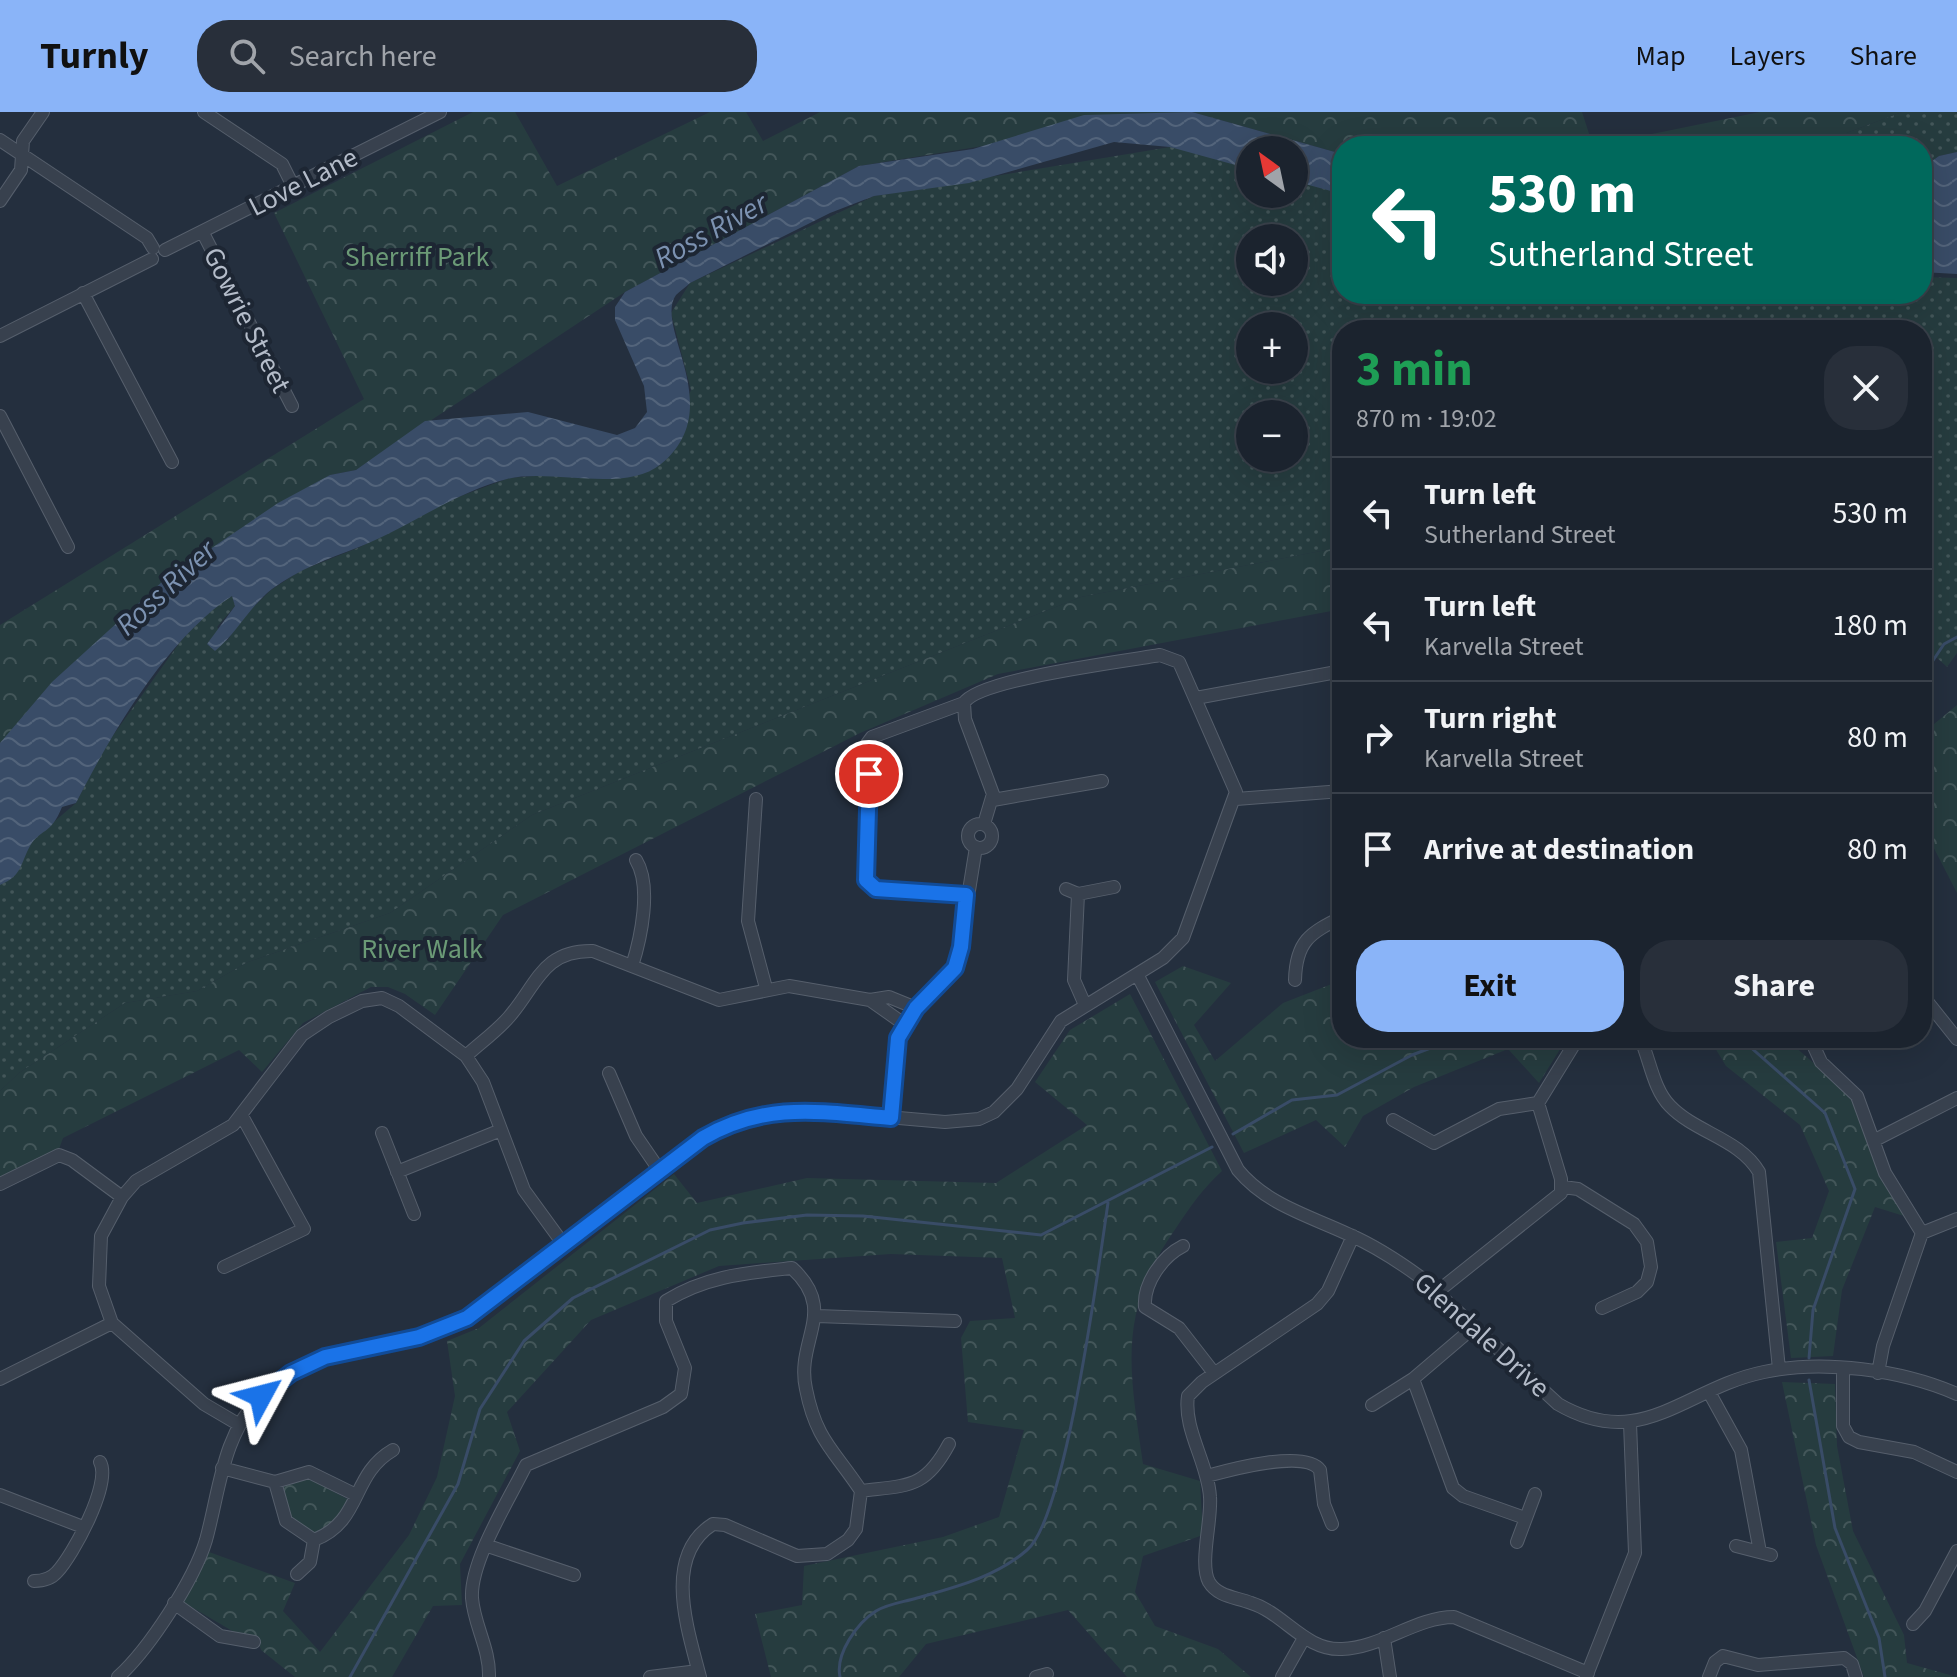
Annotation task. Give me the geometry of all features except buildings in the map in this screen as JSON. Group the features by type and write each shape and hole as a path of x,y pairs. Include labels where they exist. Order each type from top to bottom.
{"street":[{"path":"0,201 21,170 23,141 43,112"},
{"path":"204,112 282,164 293,186"},
{"name":"Love Lane","path":"0,336 157,252 203,233 440,112"},
{"path":"0,140 147,238 157,252"},
{"name":"Gowrie Street","path":"203,233 292,406"},
{"path":"83,293 172,462"},
{"path":"0,416 68,547"},
{"path":"118,1677 174,1603 205,1544 222,1468 238,1424 261,1396 291,1373 346,1350 419,1337 467,1318 719,1129 762,1114 807,1110 963,1122 994,1112 1017,1089 1052,1029 1085,1005 1163,958 1183,938 1236,799 1230,775 1179,662 1167,655 1000,684 977,692 964,703 872,737 861,752 870,784 864,865 866,880 876,889 966,895"},
{"path":"1196,698 1332,673"},
{"path":"891,1118 895,1050 904,1024 955,968 976,847 986,846 991,838 991,831 984,824 993,800 992,789 965,719 964,703"},
{"path":"993,800 1102,781"},
{"path":"1236,799 1332,792"},
{"path":"756,799 748,921 766,988"},
{"path":"632,966 638,946 643,878 636,860"},
{"path":"1085,1005 1074,980 1072,891 1114,887"},
{"path":"1295,980 1305,940 1332,923"},
{"path":"466,1056 512,1014 556,958 577,950 593,951 719,1000 766,988 789,986 870,1000 889,997 916,1008"},
{"name":"Glendale Drive","path":"1137,974 1238,1170 1268,1197 1397,1260 1437,1292 1558,1404 1592,1421 1630,1423 1663,1415 1751,1375 1779,1369 1843,1369 1878,1373 1957,1394"},
{"path":"870,1000 904,1024"},
{"path":"238,1424 204,1404 112,1323 101,1297 97,1273 101,1236 122,1197 148,1171 223,1132 242,1116 302,1035 329,1017 362,1001 391,1001 466,1056 483,1082 528,1197 564,1245"},
{"path":"1932,1008 1957,1039"},
{"path":"1563,1187 1538,1103 1572,1048"},
{"path":"1644,1048 1670,1107 1742,1152 1759,1172 1779,1369"},
{"path":"1815,1048 1821,1062 1857,1096 1885,1173 1922,1233"},
{"path":"609,1073 636,1136 660,1171"},
{"path":"1875,1140 1957,1098"},
{"path":"1393,1120 1434,1143 1499,1109 1538,1103"},
{"path":"224,1267 304,1229 242,1116"},
{"path":"397,1172 501,1130"},
{"path":"382,1133 414,1214"},
{"path":"0,1184 59,1155 72,1160 122,1197"},
{"path":"1437,1292 1552,1202 1563,1187"},
{"path":"1563,1187 1578,1189 1634,1224 1647,1242 1651,1267 1647,1282 1637,1292 1602,1308"},
{"path":"1878,1373 1883,1346 1922,1233 1957,1219"},
{"path":"1353,1236 1323,1298 1194,1388 1187,1404 1207,1476 1211,1516 1204,1567 1210,1585 1220,1593 1267,1609 1304,1638 1340,1650 1454,1617 1587,1675 1635,1553 1630,1423"},
{"path":"1183,1246 1162,1262 1146,1293 1145,1307 1179,1328 1214,1373"},
{"path":"489,1677 489,1661 472,1601 473,1578 526,1465 663,1407 681,1394 685,1368 666,1321 666,1301 721,1275 792,1268 807,1281 817,1316 808,1343 806,1388 823,1443 861,1491 856,1529 848,1540 827,1554 797,1556 725,1525 713,1524 697,1536 689,1552 682,1589 699,1674 650,1677"},
{"path":"817,1316 955,1321"},
{"path":"0,1379 112,1323"},
{"path":"1372,1405 1413,1379 1474,1327"},
{"path":"1843,1369 1843,1426 1849,1437 1859,1442 1905,1449 1957,1472"},
{"path":"1413,1379 1453,1488 1463,1496 1525,1518"},
{"path":"1709,1392 1741,1450 1766,1553 1736,1546"},
{"path":"861,1491 911,1484 935,1470 949,1444"},
{"path":"314,1540 343,1524 377,1459 393,1450"},
{"path":"34,1581 55,1574 83,1527 103,1487 105,1472 100,1462"},
{"path":"1207,1476 1257,1463 1310,1463 1320,1470 1324,1504 1332,1524"},
{"path":"222,1468 275,1482 309,1472 356,1495"},
{"path":"275,1482 286,1521 314,1540"},
{"path":"1517,1542 1535,1494"},
{"path":"0,1495 83,1527"},
{"path":"297,1574 310,1562 314,1540"},
{"path":"488,1546 574,1575"},
{"path":"1913,1624 1925,1611 1957,1551"},
{"path":"174,1603 220,1636 254,1642"},
{"path":"1282,1677 1304,1638"},
{"path":"1384,1638 1390,1677"},
{"path":"1709,1677 1715,1662 1723,1656 1758,1665 1844,1658 1852,1664 1856,1677"}],"green space":[{"name":"Sherriff Park","path":"473,112 515,112 557,186 710,112 746,112 763,141 820,112 1192,112 859,166 625,292 356,470 330,475 0,743 0,625 364,399 274,213"},
{"path":"1192,112 1582,112 1590,136 1332,136 1332,151 1308,144 1308,136 1278,136"},
{"path":"1760,112 1902,112 1838,136 1642,136"},
{"path":"1902,112 1957,112 1957,152 1932,161 1932,136 1838,136"},
{"path":"1170,147 1236,159 1236,208 1308,208 1308,171 1332,175 1332,304 1932,304 1932,277 1957,278 1957,653 1947,667 1932,653 1932,320 1332,320 1332,549 1081,597 532,815 390,913 248,962 197,991 125,1003 19,1073 0,1091 0,868 76,803 104,748 183,638 214,607 232,595 235,606 217,627 227,641 243,617 271,590 300,571 360,547 445,502 509,478 659,466 691,390 671,313 690,283 874,196"},
{"name":"River Walk","path":"1332,549 1332,611 998,674 860,733 503,915 435,1015 405,994 388,987 371,987 303,1023 262,1072 239,1050 63,1138 59,1149 0,1178 0,1091 19,1073 125,1003 197,991 248,962 390,913 532,815 1081,597"},
{"path":"1957,705 1957,893 1932,844 1932,726"},
{"path":"1183,966 1231,983 1194,1025 1215,1061 1283,1003 1332,984 1332,1048 1561,1048 1539,1083 1508,1049 1414,1087 1363,1116 1345,1147 1316,1120 1244,1153 1155,982"},
{"path":"1130,994 1222,1171 1192,1205 1157,1259 1136,1314 1132,1369 1143,1464 1200,1481 1203,1535 1143,1556 1135,1592 1155,1626 1218,1649 1251,1677 1127,1677 1068,1610 926,1644 899,1677 771,1677 755,1614 802,1605 804,1566 943,1537 999,1517 1024,1430 968,1422 961,1338 970,1321 1015,1318 1002,1258 891,1254 719,1266 591,1320 507,1412 520,1451 460,1564 462,1605 433,1606 392,1677 295,1677 261,1650 256,1636 234,1632 183,1602 209,1552 295,1583 283,1611 320,1652 409,1535 437,1477 455,1396 447,1341 479,1328 674,1174 697,1203 807,1178 996,1183 1087,1125 1035,1082 1070,1030"},
{"path":"1715,1048 1796,1048 1850,1095 1864,1121 1882,1179 1904,1216 1875,1207 1842,1290 1833,1356 1791,1358 1776,1242 1812,1238 1829,1191 1800,1125 1726,1066"},
{"path":"1782,1382 1835,1384 1837,1446 1853,1531 1904,1635 1907,1663 1957,1677 1864,1677 1816,1545"},
{"path":"304,1476 349,1500 339,1517 325,1530 308,1532 291,1520 283,1488 287,1482"}],"water":[{"name":"Ross River","path":"1192,112 1278,136 1236,136 1236,165 1170,147 1114,142 969,183 874,196 830,213 690,283 676,295 672,309 690,394 689,418 680,442 661,464 646,473 628,477 525,476 487,485 282,582 264,596 215,651 207,644 235,606 232,596 185,636 163,662 123,719 76,803 62,807 54,823 30,846 17,873 0,885 0,743 52,682 163,581 278,503 330,475 356,470 425,421 528,412 617,435 635,428 647,412 644,386 615,320 615,307 625,292 859,166 973,149 1084,115"},
{"path":"1308,144 1332,151 1332,191 1308,185"},
{"path":"1957,152 1957,274 1932,273 1932,161"}],"waterway":[{"path":"1932,662 1944,644 1957,637"},
{"path":"1233,1134 1292,1100 1337,1095 1431,1048"},
{"path":"1751,1048 1825,1113 1855,1189 1813,1310 1809,1358"},
{"path":"350,1677 458,1484 480,1409 524,1341 573,1298 710,1230 743,1223 807,1215 863,1216 1041,1235 1212,1147"},
{"path":"840,1677 844,1649 862,1623 876,1611 989,1574 1027,1550 1041,1528 1055,1491 1079,1387 1108,1203"},
{"path":"1809,1380 1835,1528 1879,1638 1885,1677"}],"route":[{"path":"261,1396 291,1373 325,1357 346,1350 419,1337 467,1318 703,1138 732,1123 783,1110 891,1118 898,1038 916,1008 955,968 961,947 966,895 876,889 866,880 869,774"}]}
